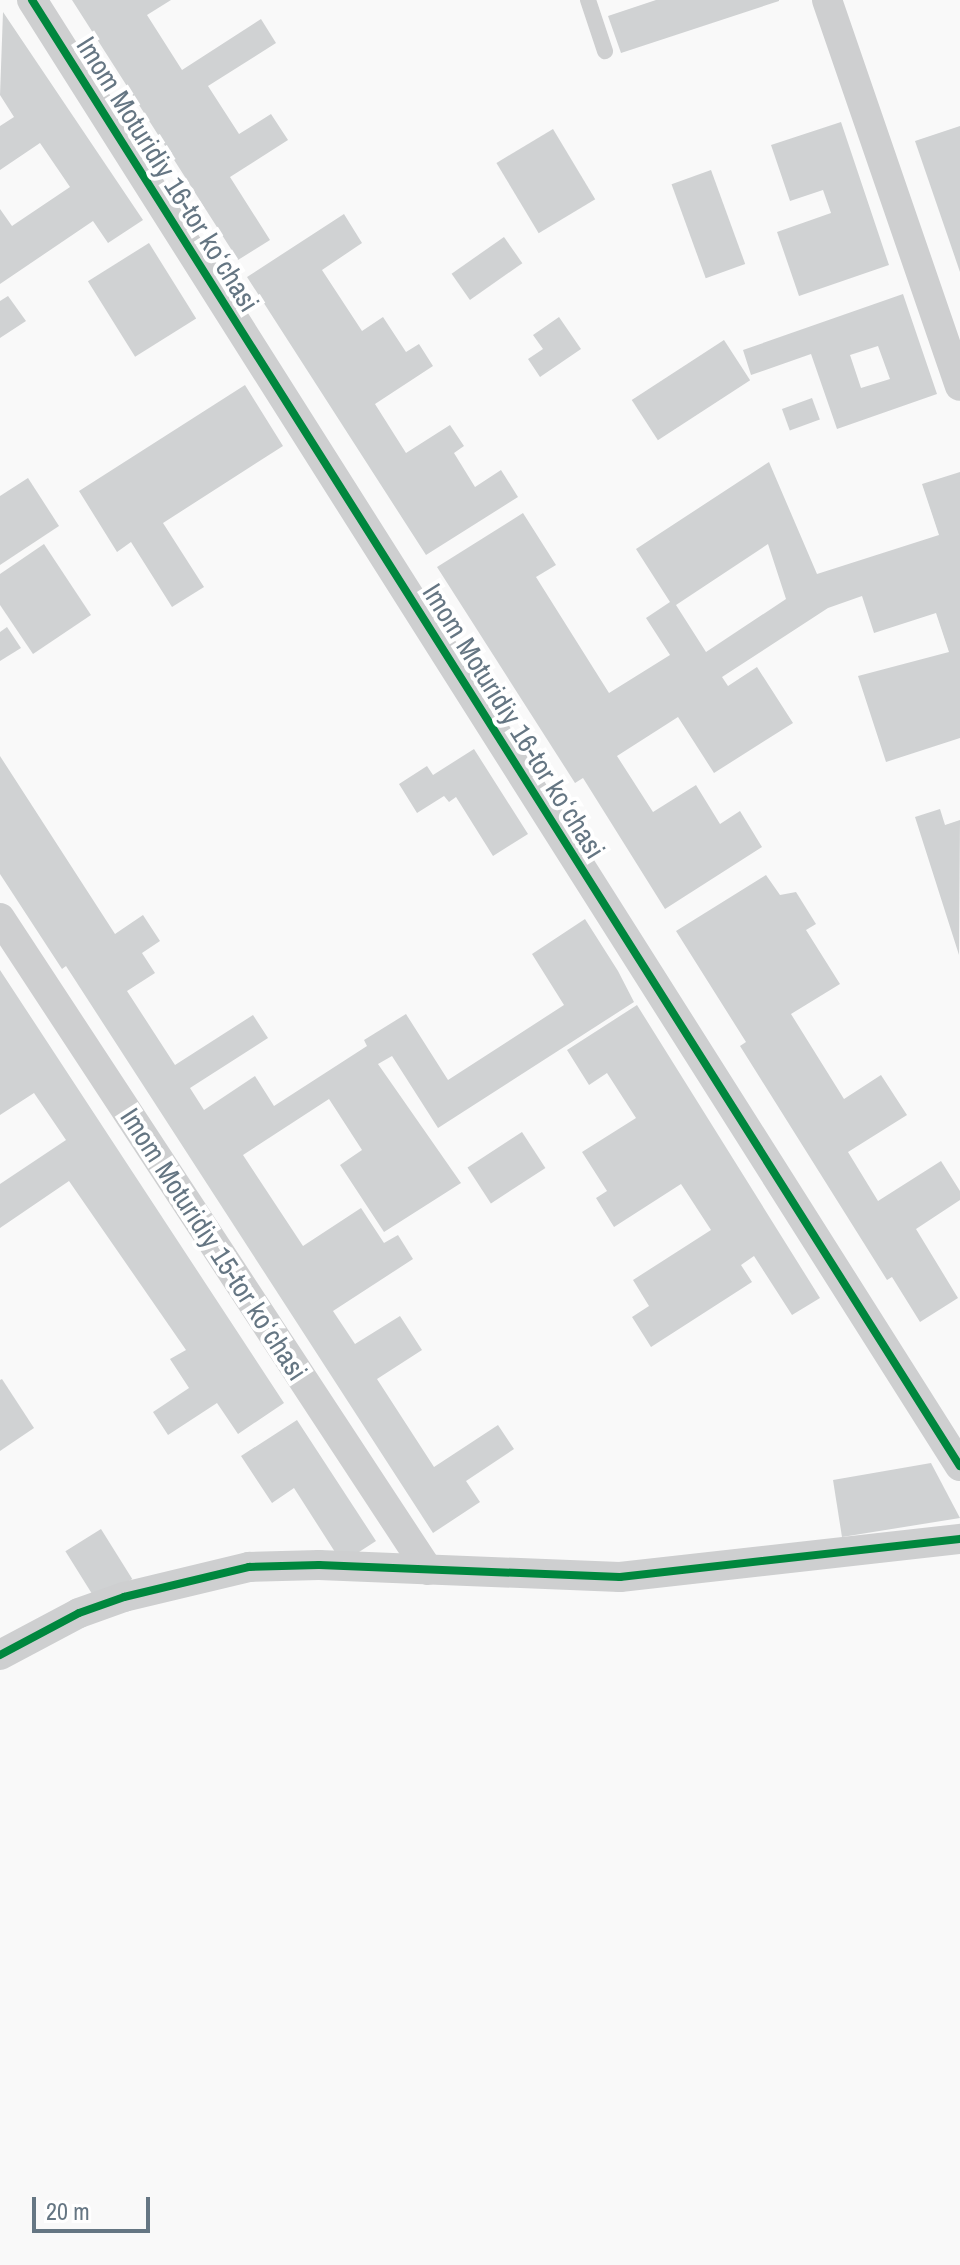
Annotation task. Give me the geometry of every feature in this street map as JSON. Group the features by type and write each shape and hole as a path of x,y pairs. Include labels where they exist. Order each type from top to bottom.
{"street":[{"name":"Imom Moturidiy 16-tor koʻchasi","path":"32,0 960,1466"},
{"path":"827,0 960,386"},
{"name":"Imom Moturidiy 15-tor koʻchasi","path":"0,918 428,1570"},
{"path":"0,1655 79,1613 189,1578 249,1567 319,1565 620,1577 960,1539"}],"lane":[{"path":"588,0 605,51"}],"building":[{"path":"72,0 171,0 147,15 182,70 261,19 276,43 208,86 239,134 271,114 288,140 230,177 270,240 238,260"},
{"path":"656,0 779,1 621,53 608,16"},
{"path":"3,12 143,220 108,243 93,221 0,284 0,209 12,226 70,187 40,143 0,170 0,126 14,117 0,95"},
{"path":"841,122 889,265 799,296 777,232 831,213 823,190 790,201 771,145"},
{"path":"960,126 960,272 915,141"},
{"path":"553,129 595,199 539,233 496,163"},
{"path":"711,170 745,264 706,278 672,184"},
{"path":"344,214 362,243 322,270 362,331 383,317 406,352 419,344 433,366 375,404 406,453 450,425 464,446 454,453 475,487 501,470 518,497 426,555 247,277"},
{"path":"504,237 522,263 470,300 452,274"},
{"path":"149,243 196,318 135,357 88,281"},
{"path":"903,294 937,394 837,429 811,354 751,375 743,350","holes":["878,346 890,379 861,388 850,355"]},
{"path":"8,296 26,321 0,338 0,301"},
{"path":"559,317 581,349 540,377 528,359 543,349 533,335"},
{"path":"724,340 750,380 658,440 632,400"},
{"path":"245,385 283,446 163,523 204,587 172,607 131,542 117,552 79,491"},
{"path":"812,398 820,420 790,431 782,409"},
{"path":"769,462 817,574 939,535 922,484 960,472 960,738 886,762 858,676 949,652 936,613 874,633 862,596 828,608 722,677 728,686 757,667 793,723 714,773 678,717 617,756 653,812 696,785 720,824 740,811 762,847 665,909 583,778 575,783 437,567 523,513 556,565 536,577 609,693 670,655 646,618 670,602 636,549","holes":["768,544 786,599 706,652 676,605"]},
{"path":"28,478 59,526 0,565 0,496"},
{"path":"44,544 91,615 33,654 0,605 0,574"},
{"path":"7,627 21,648 0,661 0,632"},
{"path":"474,749 528,834 493,856 456,797 449,802 444,796 417,813 399,784 427,766 433,775"},
{"path":"0,756 115,934 143,915 160,941 142,953 155,973 127,991 175,1065 253,1015 268,1038 190,1088 204,1110 255,1076 274,1106 367,1046 364,1040 406,1014 448,1080 564,1005 532,954 585,919 618,971 634,1002 438,1128 392,1056 378,1064 461,1183 384,1232 340,1165 362,1150 329,1099 243,1155 303,1246 361,1208 384,1243 398,1235 413,1259 333,1311 355,1344 400,1316 422,1350 377,1379 434,1467 498,1425 514,1449 466,1481 480,1502 433,1533 66,966 62,969 0,874"},
{"path":"940,809 945,825 960,820 959,955 915,817"},
{"path":"766,875 780,895 796,892 816,924 806,930 840,984 791,1014 844,1099 881,1075 907,1115 848,1152 878,1201 941,1161 960,1191 960,1200 916,1229 958,1298 920,1322 892,1277 887,1280 740,1046 746,1042 676,931"},
{"path":"0,970 284,1403 238,1434 217,1403 168,1435 153,1412 189,1388 170,1359 186,1350 69,1181 0,1228 0,1184 66,1140 34,1093 0,1115"},
{"path":"637,1005 820,1298 792,1315 754,1256 741,1265 752,1282 651,1347 632,1317 649,1306 633,1280 711,1230 681,1184 614,1227 596,1198 607,1191 582,1152 636,1118 607,1073 589,1085 567,1050"},
{"path":"522,1132 545,1168 491,1203 467,1167"},
{"path":"0,1380 34,1428 0,1451"},
{"path":"297,1420 376,1541 342,1563 294,1488 272,1503 241,1456"},
{"path":"931,1463 960,1518 842,1537 833,1480"},
{"path":"101,1529 132,1579 97,1601 65,1551"}],"cycle path":[{"path":"32,0 960,1466"},
{"path":"0,1655 79,1613 124,1597 249,1567 319,1565 620,1577 960,1539"}]}
